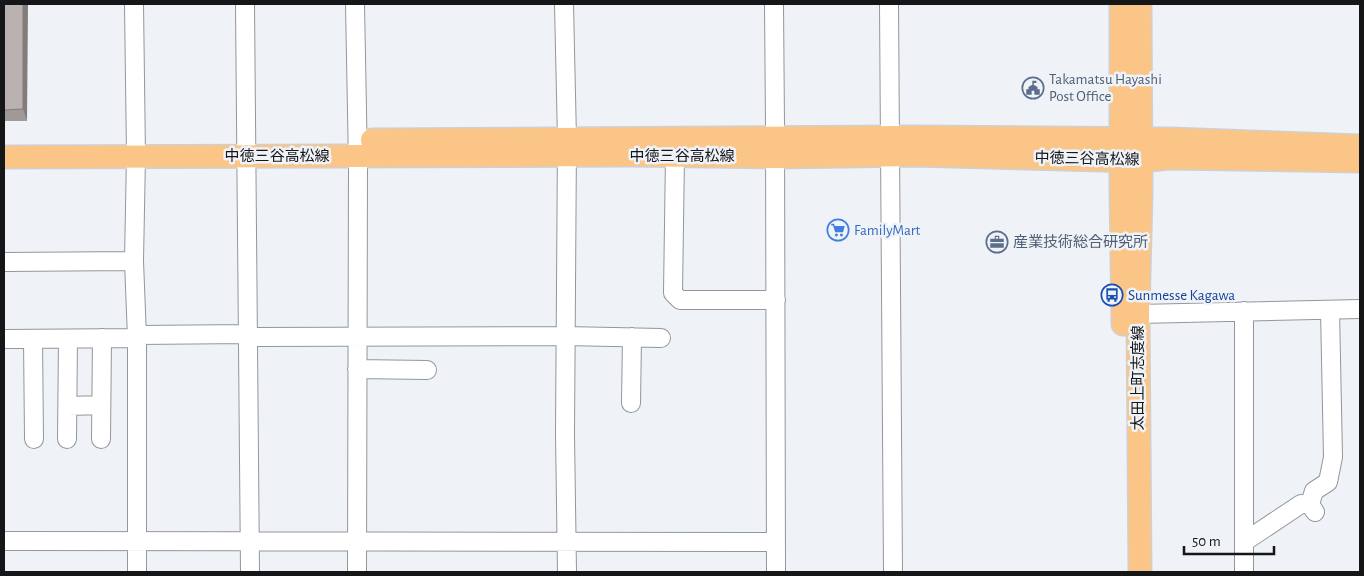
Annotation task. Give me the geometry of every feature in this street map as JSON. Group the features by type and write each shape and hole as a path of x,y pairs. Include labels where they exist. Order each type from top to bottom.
{"main road":[{"name":"太田上町志度線","path":"1121,4 1131,149 1138,314 1140,572"},
{"name":"太田上町志度線","path":"1127,572 1131,149 1140,4"},
{"name":"中徳三谷高松線","path":"4,142 136,149 889,146 1131,149 1360,146"},
{"name":"中徳三谷高松線","path":"567,148 675,156 775,147"},
{"name":"中徳三谷高松線","path":"4,157 136,149"},
{"name":"中徳三谷高松線","path":"1131,149 1169,158 1360,161"}],"street":[{"path":"134,4 137,572"},
{"path":"245,4 250,572"},
{"path":"355,4 357,572"},
{"path":"564,4 567,148 565,336 567,572"},
{"path":"774,4 776,572"},
{"path":"890,4 889,146 893,572"},
{"path":"675,156 673,293 680,300 776,300"},
{"path":"4,262 134,261"},
{"path":"1138,314 1360,309"},
{"path":"1244,542 1301,504 1312,508 1314,491 1328,482 1333,458 1330,310"},
{"path":"1244,311 1244,572"},
{"path":"4,339 248,336 357,338 565,336 661,338"},
{"path":"631,403 632,337"},
{"path":"68,338 68,439"},
{"path":"101,440 102,338"},
{"path":"33,339 34,439"},
{"path":"357,369 427,370"},
{"path":"68,406 101,405"},
{"path":"4,541 776,542"}],"building":[{"path":"4,4 23,4 23,109 4,110"}],"place":[{"name":"Takamatsu Hayashi Post Office","path":"1033,88"},
{"name":"FamilyMart","path":"838,230"},
{"name":"産業技術総合研究所","path":"997,242"},
{"name":"Sunmesse Kagawa","path":"1112,295"}]}
